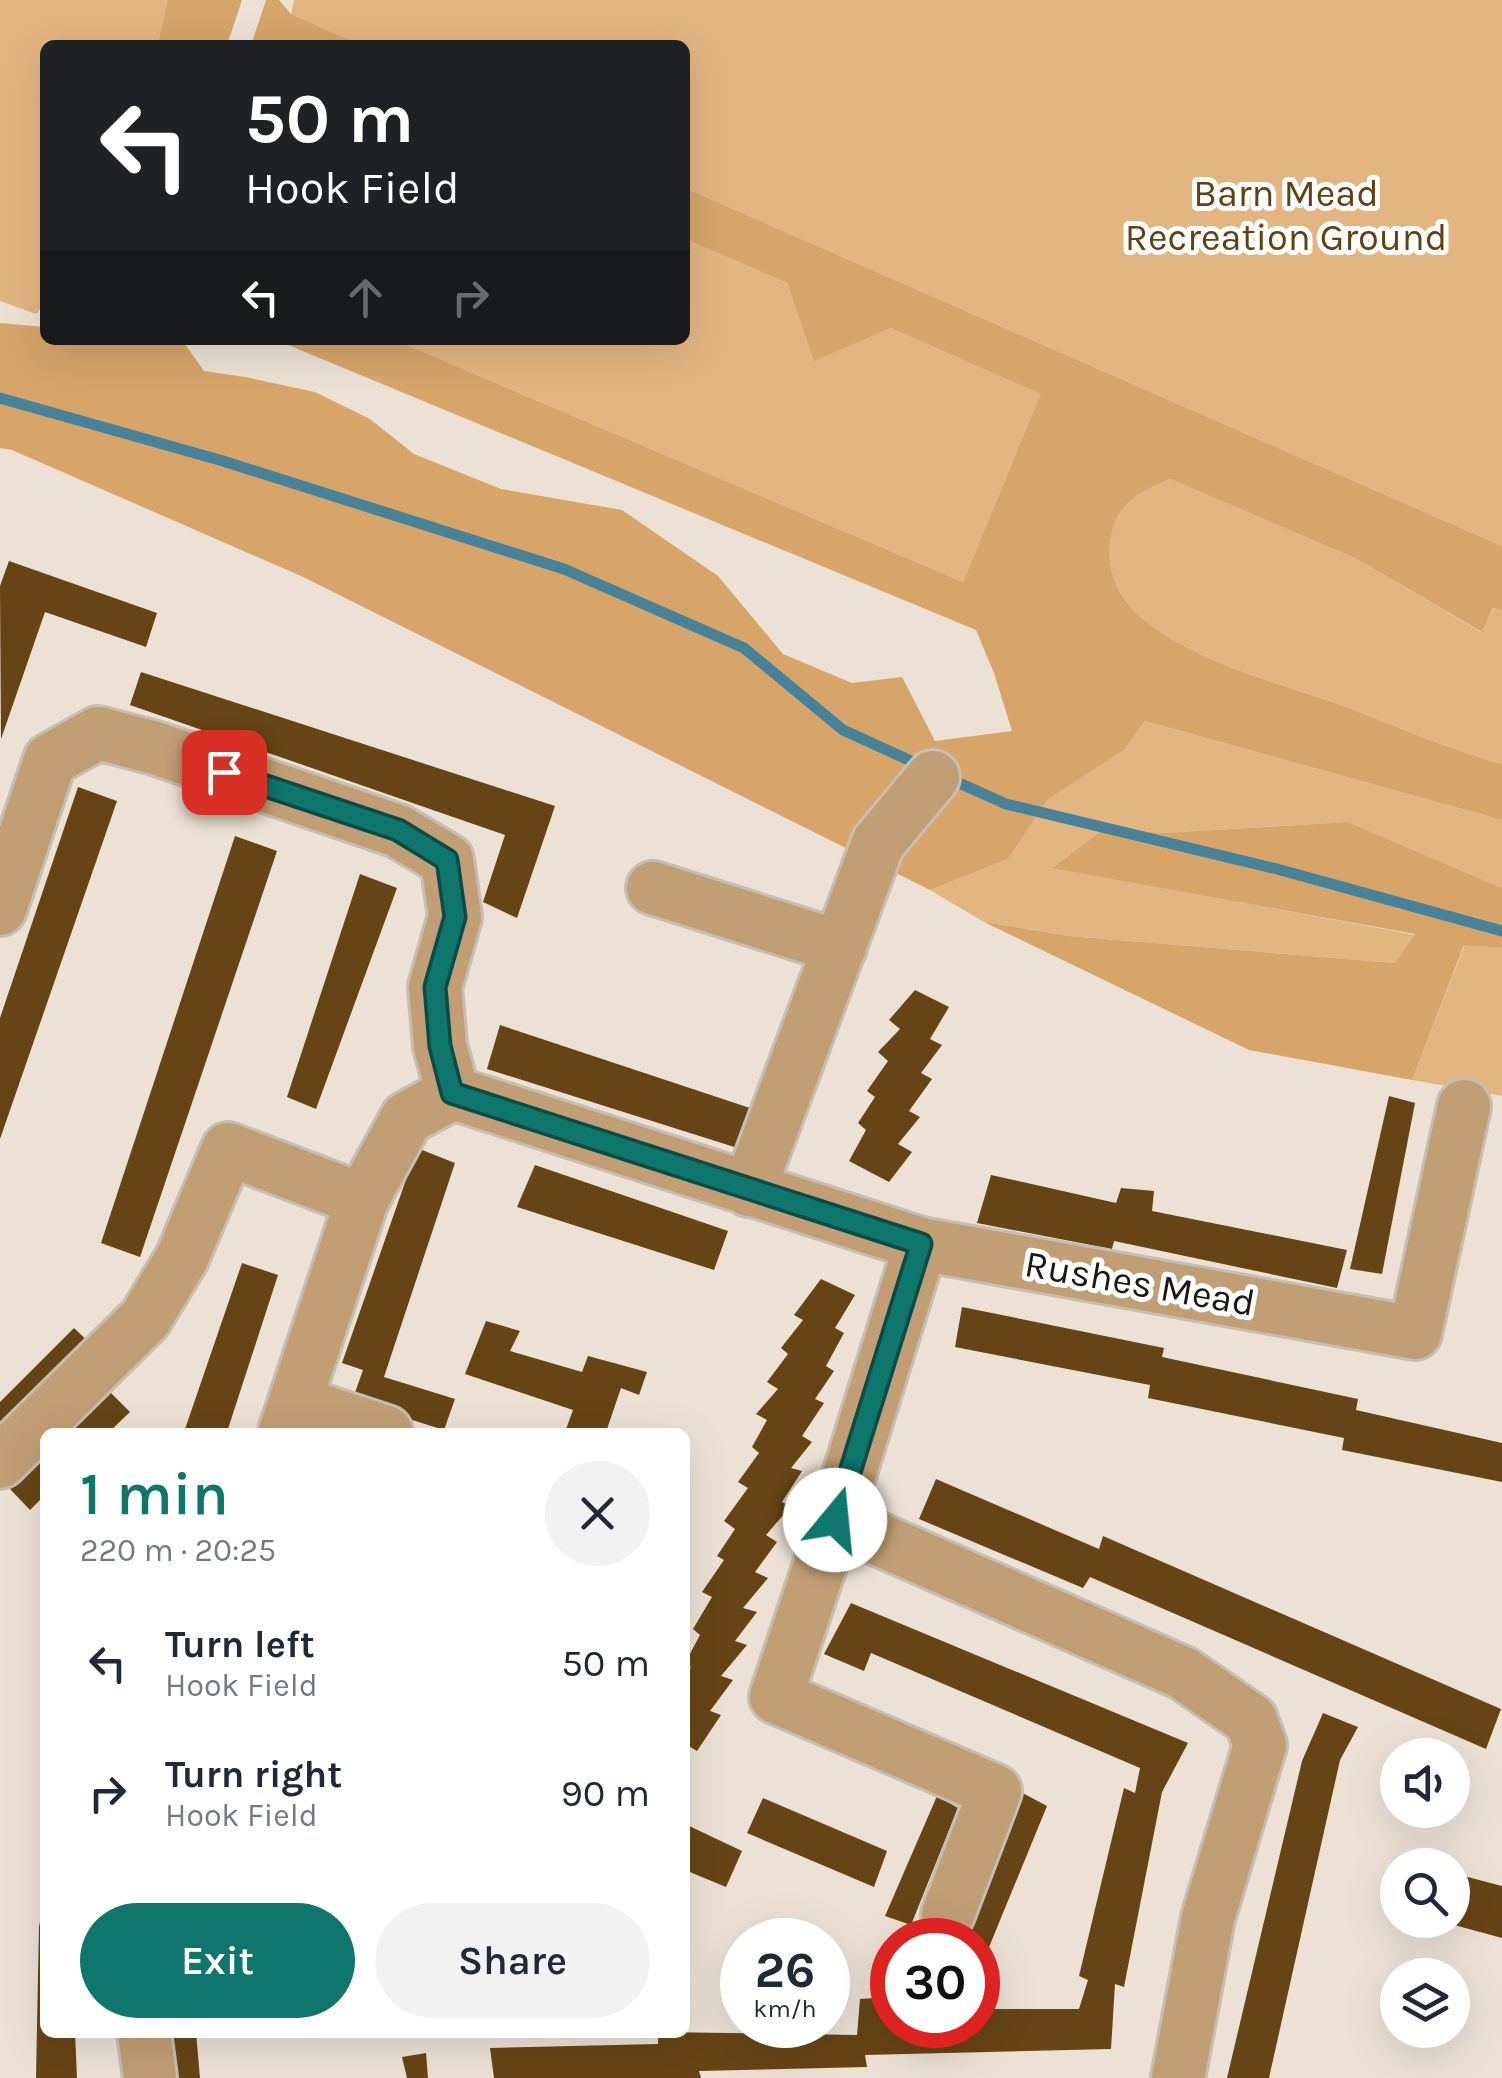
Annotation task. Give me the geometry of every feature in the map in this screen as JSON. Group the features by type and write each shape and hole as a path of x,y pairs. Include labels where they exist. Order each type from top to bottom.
{"street":[{"path":"0,909 50,760 98,733 155,748 398,830 447,860 455,917 435,987 440,1046 452,1093"},
{"path":"749,1190 878,843 933,777"},
{"path":"653,888 840,947"},
{"path":"360,1428 290,1417 362,1200 407,1118 452,1093 921,1244 776,1697 995,1790 948,1914"},
{"name":"Rushes Mead","path":"921,1244 1415,1333 1464,1106"},
{"path":"0,1462 145,1319 182,1258 228,1148 362,1200"},
{"path":"835,1520 1183,1674 1250,1720 1260,1745 1208,1918 1178,2078"},
{"path":"145,2038 150,2078"}],"green space":[{"path":"0,0 185,0 173,40 40,40 40,309 36,314 0,301"},
{"name":"Barn Mead Recreation Ground","path":"294,0 1502,0 1502,546 690,190 690,40 350,40 291,14"},
{"path":"690,241 787,283 814,360 891,328 1042,394 963,582 407,345 690,345"},
{"path":"1170,479 1355,558 1481,632 1494,608 1502,610 1502,764 1211,659 1143,619 1128,604 1113,577 1112,532 1128,503"},
{"path":"1145,721 1502,820 1502,888 1348,822 1163,833 1106,827 1053,867 1416,935 1395,963 1069,936 984,922 930,890 1008,859 1047,799 1124,750"},
{"path":"1465,944 1502,948 1502,1096 1412,1080"}],"shaded area":[{"path":"168,0 242,0 229,40 159,40"},
{"path":"266,0 279,0 291,14 350,40 253,40"},
{"path":"690,190 1502,546 1502,610 1493,608 1482,632 1355,558 1170,479 1136,496 1121,511 1112,532 1110,556 1113,577 1128,604 1143,619 1187,648 1502,764 1502,820 1145,721 1124,750 1048,799 1008,859 930,890 301,576 0,448 0,323 40,327 40,345 186,345 204,371 315,392 370,419 414,454 501,489 622,510 718,576 783,654 852,683 902,677 935,741 1012,731 976,630 288,345 407,345 963,582 1041,394 891,328 814,361 787,283 690,241"},
{"path":"1348,822 1502,888 1502,948 1464,945 1412,1080 1249,1050 984,922 1069,936 1395,963 1415,934 1052,868 1106,827 1163,833"}],"building":[{"path":"9,561 157,613 146,647 45,612 1,739 0,586"},
{"path":"141,672 555,806 517,918 483,902 505,835 130,705"},
{"path":"78,787 117,801 0,1139 0,1018"},
{"path":"235,836 277,851 140,1257 101,1243"},
{"path":"360,874 397,888 316,1109 287,1097"},
{"path":"915,990 949,1007 930,1039 942,1045 921,1073 932,1079 909,1111 920,1117 898,1144 912,1152 889,1182 849,1161 866,1130 858,1123 875,1097 867,1091 888,1061 878,1052 900,1029 889,1020"},
{"path":"500,1025 762,1112 747,1151 487,1069"},
{"path":"1389,1096 1415,1103 1382,1274 1350,1269"},
{"path":"417,1148 455,1163 384,1377 455,1399 445,1428 352,1401 363,1370 342,1363"},
{"path":"535,1165 728,1231 714,1270 517,1207"},
{"path":"991,1175 1116,1203 1121,1188 1154,1191 1152,1211 1347,1250 1337,1288 1114,1241 1112,1249 977,1223"},
{"path":"242,1263 278,1275 228,1428 185,1428"},
{"path":"821,1279 855,1295 835,1328 844,1333 826,1366 834,1371 815,1399 824,1403 802,1436 812,1442 791,1468 802,1471 782,1502 791,1506 766,1535 777,1542 755,1572 768,1578 743,1608 757,1612 735,1641 747,1645 721,1676 733,1680 710,1711 721,1715 697,1751 690,1747 690,1654 700,1635 693,1629 712,1597 702,1592 724,1560 717,1556 735,1529 724,1521 748,1488 738,1482 759,1453 752,1447 767,1420 756,1414 778,1389 767,1382 788,1354 781,1348 803,1320 794,1315"},
{"path":"962,1307 1164,1348 1162,1357 1358,1399 1356,1410 1502,1443 1502,1482 1342,1450 1344,1438 1148,1398 1150,1385 955,1347"},
{"path":"486,1321 520,1331 510,1351 582,1372 588,1356 647,1372 639,1395 621,1388 607,1428 566,1428 573,1410 465,1374"},
{"path":"74,1328 94,1347 0,1433 0,1402"},
{"path":"110,1392 130,1412 113,1428 72,1428"},
{"path":"40,1460 40,1500 30,1510 10,1489"},
{"path":"936,1479 1099,1549 1103,1536 1501,1709 1486,1749 1470,1742 1470,1738 1461,1738 1090,1577 1083,1588 919,1519"},
{"path":"851,1603 1188,1743 1162,1792 1124,1987 1115,1984 1111,2049 865,2055 867,2067 699,2071 701,2078 494,2078 490,2048 658,2044 658,2038 690,2038 690,2032 720,2033 720,2048 850,2048 850,2035 857,2035 860,1999 870,1998 870,2048 1000,2048 1000,2009 1079,2009 1088,1980 1079,1976 1124,1788 1135,1793 1140,1768 871,1653 864,1671 824,1654"},
{"path":"1323,1713 1358,1727 1340,1760 1269,2078 1227,2078 1302,1761"},
{"path":"1017,1790 1047,1806 1000,1920 964,1918"},
{"path":"937,1796 958,1808 914,1918 885,1916"},
{"path":"763,1798 887,1851 874,1887 747,1833"},
{"path":"690,1826 742,1851 726,1887 690,1872"},
{"path":"1470,1878 1502,1886 1502,1938 1470,1929"},
{"path":"40,1922 40,2038 75,2038 77,2078 36,2078"},
{"path":"154,2038 197,2038 200,2078 157,2078"},
{"path":"426,2053 428,2078 407,2078 402,2057"}],"waterway":[{"path":"0,398 223,461 564,569 744,648 843,730 922,766"},
{"path":"948,778 1006,804 1277,869 1502,931"}],"route":[{"path":"224,772 398,830 447,860 455,917 435,987 440,1046 452,1093 921,1244 835,1520"}]}
